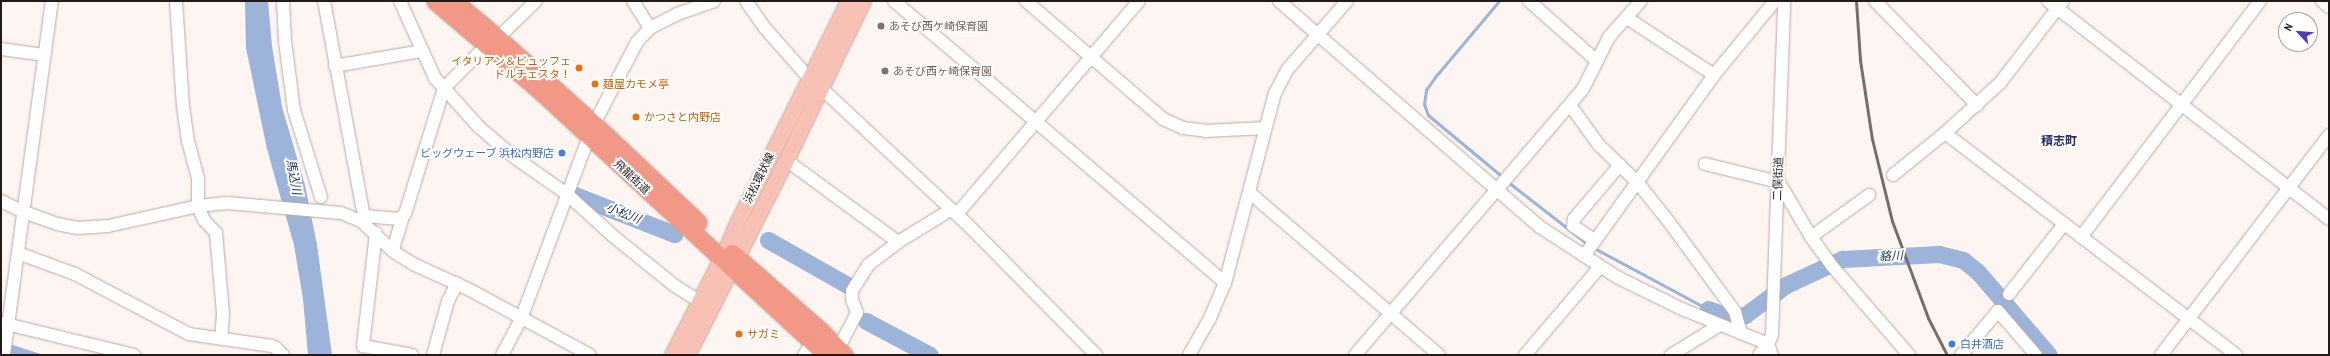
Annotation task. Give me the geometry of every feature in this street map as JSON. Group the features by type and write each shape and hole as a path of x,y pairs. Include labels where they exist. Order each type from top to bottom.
{"highway":[{"name":"飛龍街道","path":"435,1 493,42"},
{"name":"飛龍街道","path":"454,1 493,42 591,130 728,257 820,330 836,353"},
{"name":"飛龍街道","path":"728,257 808,349 836,353"}],"main road":[{"name":"浜松環状線","path":"672,355 699,301 728,257 786,160 814,83 848,1"},
{"name":"浜松環状線","path":"687,355 728,257 814,83 863,1"}],"street":[{"path":"4,355 6,326 12,298 52,1"},
{"path":"176,1 183,106 188,141 198,179 198,206 204,220 216,233 223,313 221,339"},
{"path":"282,1 285,41 294,110 321,197"},
{"path":"324,1 364,220 392,249 413,264 457,283 590,355"},
{"path":"400,1 421,51 435,78 478,127 514,157 568,195 613,236 675,286 699,301"},
{"path":"392,249 403,216 407,209 444,88 536,1"},
{"path":"633,1 650,28"},
{"path":"502,355 521,319 591,130 637,42 650,28 677,14 714,1"},
{"path":"746,1 764,27 814,83 954,212 1089,352"},
{"path":"894,1 1225,283"},
{"path":"1026,1 1163,119 1183,128 1206,131 1265,128"},
{"path":"836,353 857,313 852,299 852,291 855,283 868,265 898,242 954,212 1036,121 1139,1"},
{"path":"1279,1 1499,188 1540,227 1590,247"},
{"path":"1190,355 1210,318 1225,283 1275,94 1287,70 1347,1"},
{"path":"1529,1 1597,61"},
{"path":"1355,355 1583,89 1610,37 1641,1"},
{"path":"1590,247 1638,183 1714,75 1775,1"},
{"name":"二俣街道","path":"1770,349 1772,335 1772,302 1779,182 1784,1"},
{"path":"1875,1 1977,104"},
{"path":"2081,237 2260,1"},
{"path":"2322,1 2329,7"},
{"path":"1893,175 1945,133 2000,83 2056,3 2182,105 2290,186 2329,218"},
{"path":"1627,18 1714,75"},
{"path":"1,49 44,55"},
{"path":"335,66 421,51"},
{"path":"1570,105 1599,145 1638,183 1735,312 1740,329"},
{"path":"1945,133 2236,355"},
{"path":"2160,355 2329,135"},
{"path":"786,160 898,242"},
{"path":"1705,164 1779,182 1811,237 1830,263 1909,355"},
{"path":"1620,165 1574,220 1573,226 1590,247 1600,267 1682,309 1720,325 1740,329 1770,349 1759,355"},
{"path":"1250,193 1438,355"},
{"path":"1811,237 1869,195"},
{"path":"1,201 24,212 57,224 78,228 108,226 198,206 227,203 265,208 341,213 364,220 399,219 403,216"},
{"path":"2009,294 2064,224"},
{"path":"376,233 362,346 412,355"},
{"path":"18,252 75,274 189,334 276,348 283,355"},
{"path":"1525,355 1600,267"},
{"path":"433,355 448,301 457,283"},
{"path":"1,292 12,298"},
{"path":"1961,355 1998,311 2036,355"},
{"path":"1671,355 1720,325"},
{"path":"6,326 134,355"}],"water":[{"name":"馬込川","path":"245,1 268,1 272,46 282,107 305,185 317,245 332,355 308,355 303,299 294,245 267,149 246,48"},
{"path":"1,341 28,350 44,355 5,355"}],"waterway":[{"path":"1499,1 1435,77 1426,90 1424,104 1428,115 1504,178"},
{"path":"1508,182 1589,245"},
{"name":"小松川","path":"572,194 674,234"},
{"name":"小松川","path":"768,240 849,286"},
{"path":"1594,248 1708,309"},
{"name":"貉川","path":"1708,309 1734,319 1745,315 1786,285 1842,259 1939,254 1963,260 1978,272 2049,355"},
{"name":"小松川","path":"866,321 930,355"}],"railway":[{"path":"1856,1 1860,60 1872,139 1892,221 1928,318 1947,355"}],"place":[{"name":"あそび西ケ崎保育園","path":"881,26"},
{"name":"イタリアン＆ビュッフェ ドルチェスタ！","path":"579,68"},
{"name":"あそび西ヶ崎保育園","path":"885,71"},
{"name":"麺屋カモメ亭","path":"595,84"},
{"name":"かつさと内野店","path":"636,117"},
{"name":"ビッグウェーブ 浜松内野店","path":"562,153"},
{"name":"サガミ","path":"739,334"},
{"name":"白井酒店","path":"1952,344"}],"district":[{"name":"積志町","path":"2059,142"}]}
